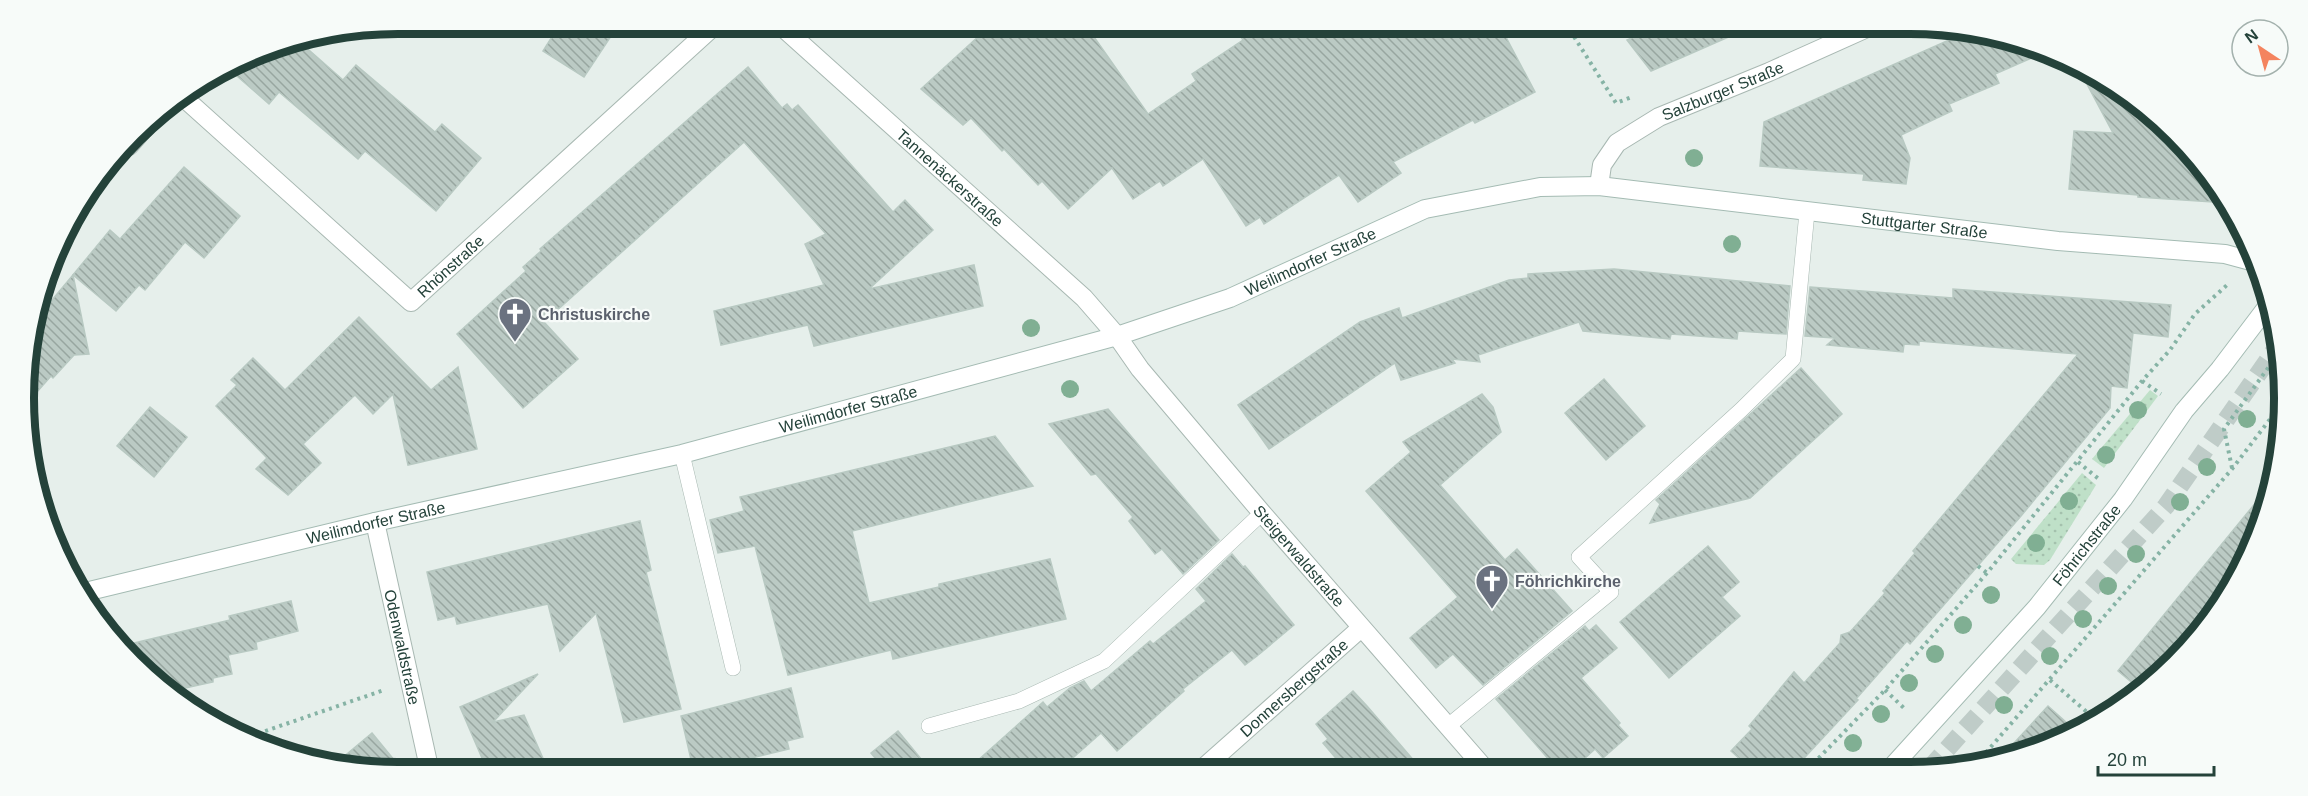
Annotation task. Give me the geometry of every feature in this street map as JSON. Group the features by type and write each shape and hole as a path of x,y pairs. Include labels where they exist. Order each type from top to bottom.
{"street":[{"name":"Rhönstraße","path":"188,102 411,302 705,34"},
{"name":"Tannenäckerstraße","path":"790,34 1084,298 1117,336"},
{"name":"Salzburger Straße","path":"1599,186 1602,165 1617,143 1659,117 1854,34"},
{"name":"Weilimdorfer Straße","path":"90,591 375,522 682,454 1117,336 1230,298 1425,209 1540,187 1599,186"},
{"name":"Stuttgarter Straße","path":"1599,186 2058,241 2225,254 2246,260"},
{"name":"Föhrichstraße","path":"1896,762 2037,607 2122,499 2184,411 2220,369 2263,311"},
{"name":"Steigerwaldstraße","path":"1117,336 1140,369 1262,513 1479,762"},
{"name":"Odenwaldstraße","path":"375,522 428,762"},
{"name":"Donnersbergstraße","path":"1210,762 1361,628"}],"lane":[{"path":"1447,727 1611,592 1580,557 1793,360 1807,212"},
{"path":"682,454 733,668"},
{"path":"928,726 1019,701 1104,661 1262,513"}],"path":[{"path":"1573,34 1606,84"},
{"path":"1815,762 1885,690 1987,573 2142,381 2170,350 2196,314 2235,277"},
{"path":"2232,469 2224,429 2272,363"},
{"path":"1985,754 2232,469 2273,415"},
{"path":"1978,566 1987,573"},
{"path":"2050,680 2089,714"},
{"path":"258,734 410,681"}],"green space":[{"path":"2150,390 2158,396 2104,468 2092,459"},
{"path":"2082,473 2096,485 2050,560 2044,565 2016,564 2011,559"}],"building":[{"path":"554,34 612,34 584,77 543,51"},
{"path":"981,34 1092,34 1148,114 1196,81 1192,74 1243,40 1239,34 1504,34 1535,92 1475,123 1473,120 1393,162 1401,173 1358,202 1339,175 1264,224 1260,217 1246,226 1203,159 1163,186 1160,181 1133,199 1112,168 1068,209 1042,181 1038,185 971,118 963,125 921,89"},
{"path":"1640,34 1735,34 1651,71 1627,40"},
{"path":"1954,38 1981,41 2035,57 1995,74 1999,83 1949,104 1952,111 1901,135 1910,158 1906,184 1863,180 1864,174 1760,166 1764,122"},
{"path":"305,47 343,80 356,65 435,132 442,124 481,158 436,211 365,151 358,159 279,92 269,104 234,73 259,62"},
{"path":"748,67 782,108 787,104 792,110 798,105 893,212 905,200 933,230 869,289 974,265 983,306 814,346 808,325 721,345 714,311 824,285 805,244 826,234 744,142 544,322 578,359 523,408 457,334 526,271 523,267 541,251 540,249"},
{"path":"2084,79 2112,96 2150,125 2183,158 2216,202 2069,189 2074,131 2113,133"},
{"path":"184,167 240,216 204,258 185,242 145,290 139,285 116,311 73,275 110,230 120,239"},
{"path":"1614,269 1790,286 1786,334 1738,331 1737,339 1671,334 1670,339 1583,331 1579,322 1478,355 1480,362 1452,359 1455,363 1401,380 1395,363 1269,449 1238,405 1360,322 1399,308 1402,318 1509,280 1528,278 1528,274"},
{"path":"73,275 89,354 74,355 34,395 41,327 46,307"},
{"path":"1810,287 1953,298 1953,289 2171,305 2168,337 2133,333 2127,388 2111,386 2110,408 2021,516 1910,644 1907,641 1856,699 1858,700 1800,762 1743,762 1731,751 1752,729 1749,726 1794,672 1804,683 1840,643 1841,635 1850,632 1885,593 1883,591 1915,553 1913,551 2078,354 1919,341 1919,345 1904,344 1903,352 1827,345 1835,338 1805,336"},
{"path":"359,317 431,390 458,367 477,449 408,465 393,394 373,414 355,395 303,444 321,463 288,495 256,469 267,458 216,406 237,385 231,380 253,358 285,390"},
{"path":"1801,368 1842,414 1750,498 1650,523 1660,504 1656,500"},
{"path":"1604,379 1645,426 1606,460 1565,413"},
{"path":"1482,394 1493,407 1501,432 1440,485 1505,560 1517,549 1572,611 1483,685 1453,654 1436,668 1410,638 1458,597 1366,491 1411,452 1403,442"},
{"path":"150,407 187,437 154,477 117,446"},
{"path":"1108,409 1219,540 1183,574 1162,549 1155,554 1129,521 1133,517 1096,474 1091,475 1049,424"},
{"path":"995,436 1033,486 852,531 869,603 939,587 939,584 1050,559 1066,619 893,659 891,650 788,675 755,546 718,553 710,520 744,511 740,497"},
{"path":"2259,499 2246,537 2225,580 2183,638 2134,684 2118,671"},
{"path":"640,521 651,570 646,572 681,709 624,722 596,613 560,651 548,604 457,624 455,616 438,620 427,572"},
{"path":"1708,546 1739,582 1722,597 1740,616 1669,678 1620,622"},
{"path":"1232,554 1243,567 1245,566 1294,625 1245,665 1232,650 1183,689 1184,691 1117,751 1101,733 1068,762 976,762 1043,702 1047,707 1070,688 1084,681 1091,691 1150,641 1153,644 1206,601 1196,589"},
{"path":"291,601 298,631 256,642 257,649 228,655 232,674 213,678 213,682 181,689 158,671 131,644 230,620 229,616"},
{"path":"1596,625 1617,648 1581,678 1620,723 1618,725 1628,736 1603,758 1595,749 1584,759 1582,757 1576,762 1551,762 1496,699 1585,626 1589,631"},
{"path":"538,674 493,722 524,715 545,762 484,762 460,707"},
{"path":"791,688 803,737 787,741 789,749 735,762 708,762 708,760 692,762 681,716"},
{"path":"1353,691 1415,762 1339,762 1323,743 1328,739 1316,724"},
{"path":"2048,706 2069,725 2049,734 2010,747"},
{"path":"898,731 924,762 878,762 871,753"},
{"path":"372,733 396,762 374,761 343,757"}],"tunnel":[{"path":"1937,761 2166,506 2271,356"}],"place":[{"name":"Christuskirche","path":"515,343"},
{"name":"Föhrichkirche","path":"1492,610"}]}
